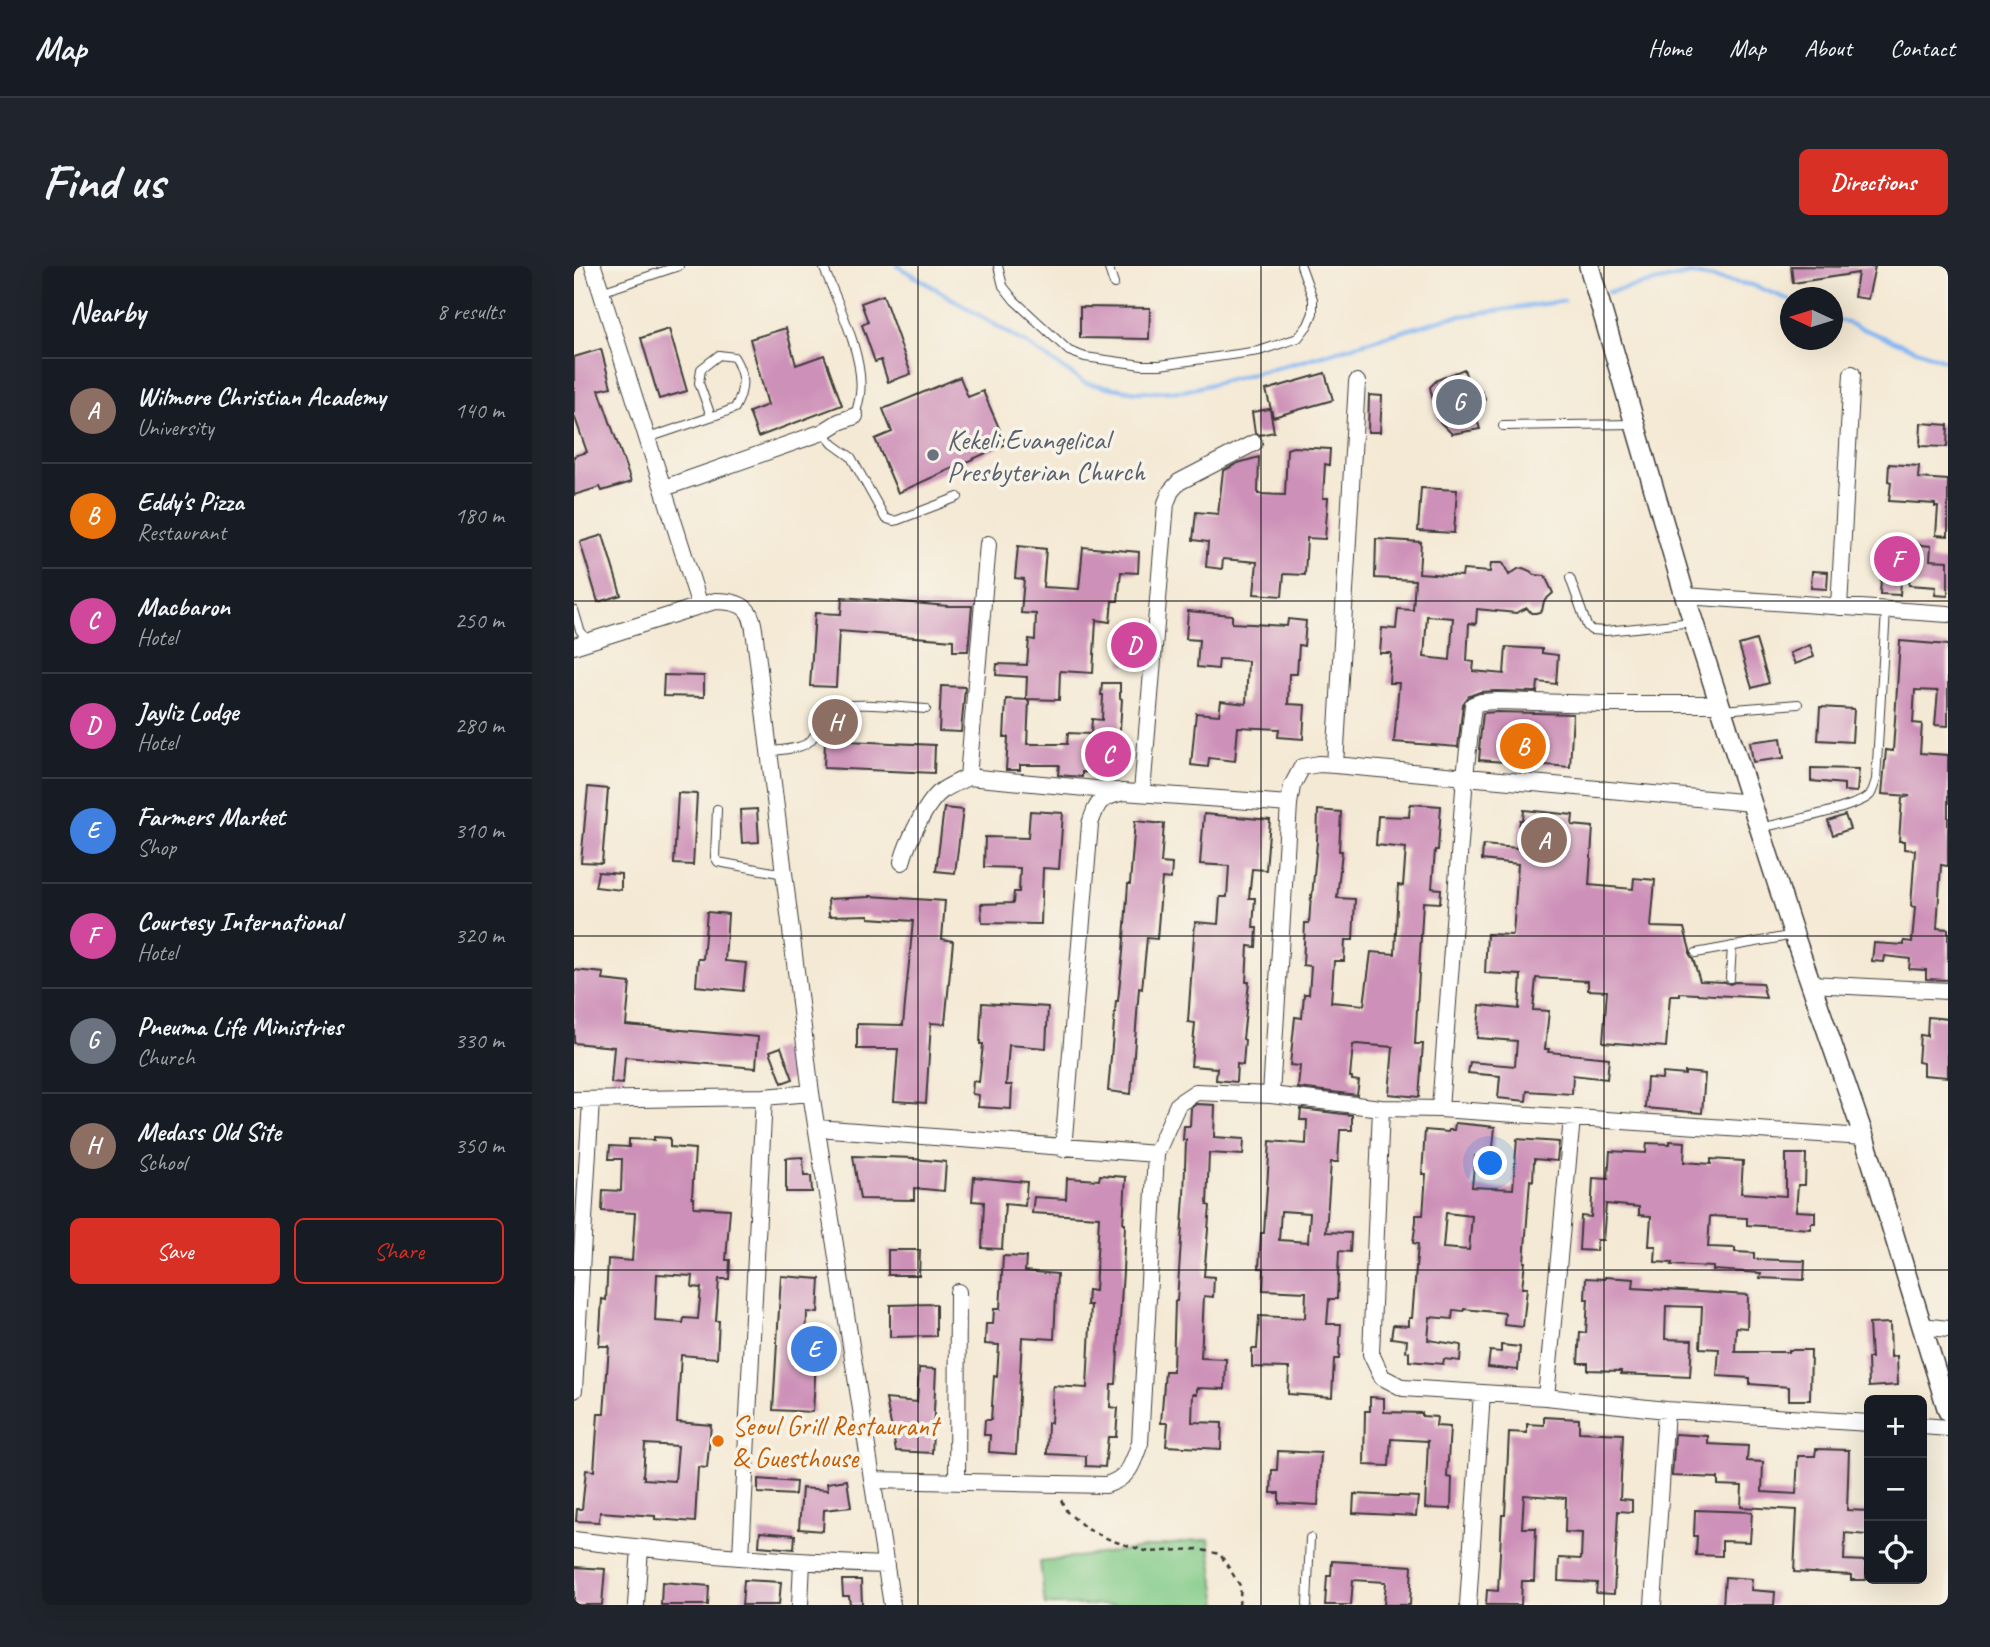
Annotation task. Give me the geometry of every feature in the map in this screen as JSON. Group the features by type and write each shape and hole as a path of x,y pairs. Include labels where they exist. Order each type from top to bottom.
{"street":[{"path":"593,266 700,606"},
{"path":"1589,266 1685,596 1810,984 1864,1137 1948,1411"},
{"path":"1839,607 1852,374"},
{"path":"1335,765 1357,382"},
{"path":"664,488 823,432 855,416"},
{"path":"1142,792 1166,503 1179,482 1254,443"},
{"path":"968,777 988,544"},
{"path":"1685,596 1948,614"},
{"path":"581,644 715,601 731,601 743,606 749,613 757,653 811,1093 892,1605"},
{"path":"1440,1109 1465,776 1474,705 1481,702 1721,707"},
{"path":"1271,1095 1289,804 1292,786 1302,766 1335,765 1752,803"},
{"path":"902,862 920,820 941,791 968,777 1289,804"},
{"path":"1063,1149 1090,824 1096,806 1105,797 1123,792"},
{"path":"1810,984 1948,991"},
{"path":"873,1480 1106,1485 1121,1480 1131,1468 1140,1443 1156,1154 1178,1104 1196,1091 1271,1095 1381,1108 1440,1109 1864,1137"},
{"path":"574,1100 764,1097 811,1093"},
{"path":"741,1556 764,1097"},
{"path":"574,1390 592,1100"},
{"path":"1381,1108 1371,1354 1382,1377 1403,1388 1546,1397 1666,1410 1864,1423"},
{"path":"1546,1397 1572,1118"},
{"path":"817,1128 1063,1149 1156,1154"},
{"path":"957,1482 958,1292"},
{"path":"1922,1326 1948,1329"},
{"path":"1468,1605 1482,1393"},
{"path":"1653,1605 1666,1410"},
{"path":"1927,1426 1948,1428"},
{"path":"574,1540 802,1562 886,1565"},
{"path":"636,1605 640,1548"},
{"path":"800,1605 802,1562"}],"lane":[{"path":"601,292 679,266"},
{"path":"823,266 854,346 859,367 861,393 855,416"},
{"path":"998,266 1003,286 1014,300 1069,351 1085,357 1160,365 1259,351 1298,338 1313,313 1312,299 1301,266"},
{"path":"1108,266 1114,284"},
{"path":"648,438 735,408 744,382 741,368 734,357 719,355 701,369 699,383 711,416"},
{"path":"1503,426 1635,424"},
{"path":"823,432 833,444 851,457 885,518 898,520 957,498"},
{"path":"1570,578 1591,631 1606,632 1694,622"},
{"path":"574,610 581,644"},
{"path":"1760,828 1846,806 1872,793 1876,780 1886,610"},
{"path":"1721,707 1798,704"},
{"path":"769,752 802,746 810,741 832,709 847,705 926,709"},
{"path":"717,809 715,857 718,862 784,874"},
{"path":"1696,953 1794,935"},
{"path":"1730,978 1732,946"},
{"path":"1307,1605 1310,1538"}],"path":[{"path":"1054,1484 1067,1512 1087,1529 1113,1541 1149,1552 1197,1549 1220,1554 1241,1587 1239,1605"}],"green space":[{"path":"1209,1539 1218,1605 1045,1605 1040,1562"}],"building":[{"path":"1791,266 1875,266 1868,299 1854,297 1858,273 1793,283"},
{"path":"883,295 911,374 888,382 881,360 875,362 862,325 868,322 861,303"},
{"path":"1080,307 1150,308 1149,339 1080,338"},
{"path":"786,328 796,365 824,355 842,405 758,437 749,412 768,405 750,339"},
{"path":"669,329 687,391 659,399 641,338"},
{"path":"601,349 611,387 599,390 631,482 602,491 600,487 574,495 574,456 587,452 574,415 574,357"},
{"path":"1464,369 1470,388 1477,388 1485,398 1484,407 1474,411 1480,429 1452,434 1437,419 1430,387 1437,380"},
{"path":"1325,373 1333,400 1273,417 1266,390"},
{"path":"960,377 968,397 983,391 1006,444 898,493 875,439 892,432 883,409"},
{"path":"1369,395 1382,396 1380,432 1368,432"},
{"path":"1270,409 1274,432 1260,435 1255,433 1252,412"},
{"path":"1921,423 1948,425 1947,447 1920,446"},
{"path":"1287,449 1330,449 1329,465 1325,464 1323,498 1328,498 1325,539 1307,538 1305,575 1284,574 1282,596 1254,594 1257,562 1223,559 1222,569 1206,567 1208,542 1193,540 1196,512 1218,514 1223,471 1259,457 1258,494 1285,495"},
{"path":"1889,464 1919,466 1918,478 1948,480 1948,536 1936,535 1938,507 1935,507 1935,504 1889,501"},
{"path":"1421,488 1457,490 1454,533 1418,531"},
{"path":"603,535 621,595 598,602 580,542"},
{"path":"1376,539 1421,542 1419,573 1462,576 1463,570 1490,572 1491,563 1503,563 1509,575 1523,568 1535,575 1545,576 1553,593 1544,601 1542,611 1531,613 1527,608 1516,613 1477,609 1476,624 1469,623 1467,661 1474,662 1473,671 1504,674 1506,647 1542,649 1542,653 1558,655 1556,684 1538,682 1537,692 1496,691 1469,696 1463,704 1458,747 1394,742 1399,683 1389,683 1391,653 1380,653 1382,628 1396,629 1398,609 1413,610 1415,580 1375,578","holes":["1427,616 1453,618 1450,660 1424,657"]},
{"path":"1912,544 1931,546 1930,560 1948,561 1948,596 1935,595 1936,587 1909,585"},
{"path":"1018,546 1046,549 1043,587 1079,589 1083,547 1139,552 1138,573 1121,572 1118,601 1112,601 1110,622 1096,620 1093,673 1060,671 1059,700 1026,699 1027,677 996,675 997,664 1027,665 1029,639 1035,640 1036,614 1021,613 1024,579 1015,578"},
{"path":"1812,571 1828,572 1827,589 1811,588"},
{"path":"1881,579 1901,581 1900,595 1880,594"},
{"path":"842,597 972,606 968,651 953,651 953,640 839,631 836,687 810,686 815,613 841,614"},
{"path":"1188,611 1232,615 1232,623 1287,626 1288,619 1306,621 1304,646 1299,645 1297,674 1289,674 1288,704 1305,705 1303,739 1278,737 1279,729 1238,727 1235,761 1209,758 1208,767 1191,765 1196,713 1219,715 1221,701 1246,704 1248,661 1219,659 1218,669 1197,667 1199,640 1186,639"},
{"path":"1756,640 1769,683 1752,688 1739,645"},
{"path":"1900,641 1948,645 1948,726 1935,725 1938,691 1915,690 1913,723 1922,724 1920,753 1948,755 1948,866 1941,865 1937,928 1948,929 1948,980 1926,979 1926,970 1909,969 1910,959 1885,956 1884,962 1872,961 1874,943 1904,945 1904,941 1912,942 1915,907 1911,906 1915,850 1904,849 1904,841 1899,841 1902,798 1910,796 1882,794 1886,750 1893,751"},
{"path":"1123,643 1140,644 1138,666 1121,665"},
{"path":"1810,645 1814,657 1795,664 1790,653"},
{"path":"664,675 704,676 704,697 663,696"},
{"path":"1102,683 1120,683 1122,699 1117,774 1082,772 1082,777 1058,775 1059,765 1020,765 1020,770 1006,770 1006,699 1029,700 1027,744 1067,744 1068,733 1091,734 1092,719 1102,720"},
{"path":"941,686 965,687 961,732 939,731"},
{"path":"1820,707 1854,709 1852,742 1818,740"},
{"path":"1483,713 1573,714 1570,767 1479,760"},
{"path":"1781,738 1784,758 1753,762 1750,742"},
{"path":"825,740 935,745 934,773 824,768"},
{"path":"1811,768 1859,769 1857,792 1844,791 1844,784 1811,781"},
{"path":"588,787 608,789 602,863 581,862"},
{"path":"678,793 697,794 693,865 674,864"},
{"path":"1410,804 1441,806 1432,888 1441,889 1440,903 1423,902 1415,1044 1423,1044 1419,1097 1389,1094 1393,1047 1356,1044 1353,1045 1350,1077 1359,1081 1357,1095 1298,1088 1300,1066 1290,1065 1295,1017 1302,1018 1304,994 1309,994 1311,966 1303,965 1305,923 1309,923 1312,897 1318,810 1341,812 1339,851 1342,851 1337,898 1355,899 1353,940 1345,940 1344,961 1334,961 1331,1002 1364,1005 1371,952 1395,954 1398,885 1403,886 1406,848 1376,845 1378,816 1409,817"},
{"path":"944,808 963,810 955,873 936,871"},
{"path":"757,809 759,842 742,843 740,810"},
{"path":"1524,810 1573,815 1572,825 1593,827 1589,885 1633,889 1634,878 1655,880 1651,927 1684,928 1700,981 1762,983 1766,998 1680,993 1680,996 1670,996 1666,1047 1603,1042 1607,991 1588,990 1588,981 1536,978 1533,1010 1549,1011 1545,1049 1549,1049 1548,1052 1609,1058 1607,1079 1573,1075 1572,1094 1527,1091 1526,1101 1498,1098 1500,1076 1468,1073 1470,1062 1515,1066 1517,1041 1477,1038 1480,1005 1519,1009 1521,975 1485,973 1487,934 1513,935 1518,864 1482,860 1483,845 1517,848 1520,820 1523,820"},
{"path":"1030,811 1063,813 1059,869 1043,868 1041,924 982,923 981,904 1013,903 1014,892 1019,892 1020,868 984,867 985,837 1028,838"},
{"path":"1204,814 1270,820 1266,870 1252,869 1249,898 1255,898 1253,928 1257,928 1256,947 1248,946 1246,982 1249,982 1243,1065 1237,1064 1236,1082 1216,1080 1217,1068 1191,1066 1195,1023 1188,1022 1195,922 1218,924 1220,897 1227,897 1229,866 1200,864"},
{"path":"1845,815 1850,829 1833,835 1828,821"},
{"path":"1135,821 1164,824 1161,863 1172,864 1171,879 1162,878 1157,939 1147,938 1142,989 1139,988 1131,1094 1108,1091"},
{"path":"598,872 621,874 621,890 595,887"},
{"path":"870,896 945,901 942,939 953,941 945,1024 931,1023 926,1103 894,1101 898,1049 857,1049 857,1024 903,1025 913,921 869,918 869,915 829,916 828,899"},
{"path":"707,912 728,914 725,961 746,963 743,991 696,986 698,959 703,959"},
{"path":"574,970 604,973 603,980 630,983 626,1025 758,1037 756,1068 625,1057 623,1084 611,1083 614,1047 574,1043"},
{"path":"982,1003 1048,1007 1046,1048 1009,1045 1006,1085 1012,1085 1011,1109 978,1107 979,1095 972,1094 973,1081 979,1082 983,1044 980,1044"},
{"path":"1928,1017 1948,1019 1948,1077 1923,1075 1923,1063 1918,1062 1920,1035 1927,1036"},
{"path":"781,1047 793,1079 782,1083 770,1051"},
{"path":"1685,1072 1705,1074 1702,1113 1645,1108 1647,1078 1662,1079 1663,1073 1685,1075"},
{"path":"1196,1104 1215,1105 1214,1137 1244,1139 1243,1155 1209,1153 1207,1205 1210,1206 1204,1276 1214,1277 1213,1297 1204,1296 1201,1358 1226,1359 1225,1389 1197,1388 1197,1394 1193,1394 1192,1422 1222,1423 1221,1449 1166,1446 1168,1423 1161,1423 1165,1371 1173,1371 1175,1301 1184,1196 1184,1126 1190,1126 1191,1108"},
{"path":"1301,1109 1352,1115 1352,1130 1340,1130 1338,1162 1331,1162 1326,1232 1351,1233 1350,1252 1339,1251 1337,1299 1329,1299 1327,1324 1341,1324 1339,1359 1334,1359 1332,1397 1288,1394 1289,1368 1252,1367 1252,1349 1257,1349 1259,1316 1305,1318 1306,1292 1263,1290 1264,1268 1259,1268 1270,1141 1306,1144 1307,1120 1300,1120","holes":["1281,1211 1310,1213 1308,1242 1279,1240"]},
{"path":"1455,1123 1495,1127 1492,1157 1475,1156 1472,1187 1513,1189 1517,1139 1559,1142 1557,1161 1534,1159 1522,1288 1527,1288 1523,1327 1504,1325 1505,1313 1453,1310 1452,1319 1430,1317 1428,1340 1461,1345 1460,1361 1444,1359 1443,1364 1409,1361 1407,1340 1391,1338 1393,1325 1409,1326 1409,1318 1412,1318 1418,1244 1413,1243 1416,1215 1423,1215 1425,1130 1454,1130","holes":["1446,1213 1472,1216 1469,1250 1443,1248"]},
{"path":"654,1137 670,1138 670,1147 695,1149 692,1198 694,1207 730,1209 726,1260 730,1260 729,1279 719,1279 717,1358 681,1355 677,1422 711,1425 707,1468 698,1467 695,1522 600,1512 599,1522 576,1521 577,1509 582,1509 586,1470 594,1471 598,1414 604,1414 609,1346 599,1346 602,1299 606,1300 608,1259 632,1261 635,1213 602,1211 603,1190 621,1191 622,1159 609,1159 610,1146 629,1147 629,1139 654,1140","holes":["657,1274 693,1276 692,1287 701,1288 698,1319 684,1318 683,1323 655,1321","645,1444 678,1446 675,1481 644,1479"]},
{"path":"1670,1141 1685,1142 1684,1162 1711,1164 1711,1159 1743,1161 1741,1193 1786,1196 1786,1154 1806,1154 1805,1185 1798,1185 1796,1211 1815,1212 1815,1223 1811,1223 1811,1229 1747,1225 1747,1218 1710,1216 1708,1247 1735,1248 1735,1252 1754,1253 1754,1259 1805,1261 1804,1280 1760,1278 1761,1273 1655,1262 1656,1246 1649,1246 1651,1216 1639,1215 1639,1207 1606,1204 1603,1240 1597,1240 1596,1251 1579,1250 1581,1216 1591,1217 1593,1178 1608,1179 1610,1151 1646,1153 1647,1143 1670,1144"},
{"path":"853,1156 946,1162 944,1191 914,1188 914,1200 860,1199"},
{"path":"803,1157 804,1176 811,1176 812,1192 786,1192 786,1158"},
{"path":"1100,1175 1126,1177 1116,1384 1111,1384 1110,1407 1118,1408 1116,1437 1108,1437 1105,1467 1086,1466 1086,1456 1047,1454 1053,1386 1087,1388 1091,1305 1087,1305 1088,1290 1095,1291 1099,1217 1032,1213 1034,1197 1066,1199 1067,1178 1099,1180"},
{"path":"974,1177 1027,1182 1025,1206 1005,1204 1002,1249 982,1248 984,1202 972,1201"},
{"path":"888,1250 920,1250 919,1275 888,1275"},
{"path":"1003,1256 1026,1257 1025,1271 1057,1274 1054,1339 1022,1337 1016,1454 989,1452 990,1435 984,1435 985,1420 991,1420 999,1345 985,1344 986,1324 993,1324 994,1309 1000,1309"},
{"path":"781,1276 820,1279 818,1313 807,1312 806,1339 823,1340 822,1361 816,1361 813,1412 773,1410"},
{"path":"1586,1278 1634,1279 1633,1288 1748,1295 1747,1328 1736,1327 1735,1352 1811,1350 1810,1400 1789,1400 1789,1387 1750,1384 1750,1378 1717,1376 1719,1349 1700,1348 1702,1307 1666,1306 1665,1339 1692,1340 1690,1377 1588,1370 1588,1363 1578,1363 1580,1332 1586,1333"},
{"path":"936,1304 936,1336 890,1337 890,1305"},
{"path":"1890,1323 1891,1357 1897,1356 1898,1385 1869,1387 1869,1324"},
{"path":"1501,1345 1520,1347 1518,1370 1488,1367 1490,1351 1501,1352"},
{"path":"919,1368 936,1369 932,1453 896,1451 886,1399 917,1402"},
{"path":"1370,1397 1384,1398 1384,1412 1422,1413 1422,1416 1437,1417 1436,1426 1450,1427 1447,1477 1452,1478 1451,1509 1425,1508 1428,1441 1391,1439 1389,1466 1364,1465 1365,1411 1370,1411"},
{"path":"1544,1417 1579,1419 1579,1432 1623,1434 1620,1499 1632,1500 1632,1512 1618,1511 1614,1594 1596,1593 1597,1583 1558,1581 1559,1558 1581,1559 1582,1533 1565,1532 1566,1498 1524,1495 1522,1528 1536,1528 1534,1581 1522,1581 1521,1605 1486,1605 1487,1590 1498,1591 1509,1432 1527,1433 1527,1424 1544,1425"},
{"path":"1675,1434 1708,1436 1708,1444 1748,1446 1747,1461 1763,1462 1762,1492 1796,1494 1798,1456 1815,1456 1816,1449 1849,1450 1847,1510 1864,1511 1864,1535 1845,1533 1844,1560 1864,1561 1864,1580 1851,1580 1851,1575 1794,1572 1797,1510 1741,1507 1742,1486 1718,1485 1718,1478 1672,1476"},
{"path":"1278,1451 1321,1453 1318,1505 1279,1503 1279,1493 1271,1493 1272,1470 1277,1470"},
{"path":"758,1479 796,1482 795,1495 758,1493"},
{"path":"847,1480 851,1507 824,1510 823,1531 799,1529 802,1488 828,1490 827,1483"},
{"path":"1354,1494 1418,1497 1416,1516 1353,1513"},
{"path":"1695,1510 1752,1512 1750,1542 1722,1541 1722,1556 1696,1555"},
{"path":"760,1532 795,1535 794,1549 759,1546"},
{"path":"1332,1561 1412,1566 1410,1605 1384,1605 1386,1582 1353,1580 1351,1605 1325,1605 1327,1576 1331,1576"},
{"path":"574,1567 605,1569 602,1605 574,1605"},
{"path":"1725,1577 1752,1579 1751,1590 1775,1592 1774,1605 1723,1605"},
{"path":"744,1580 781,1582 779,1605 742,1605"},
{"path":"842,1580 861,1580 862,1604 850,1604 849,1596 843,1596"},
{"path":"662,1582 709,1586 708,1605 661,1605"}],"waterway":[{"path":"898,266 1085,383 1137,392 1184,391 1303,361 1447,318 1564,301"},
{"path":"1609,292 1690,274 1752,285 1780,296"},
{"path":"1843,321 1948,362"}],"place":[{"name":"Pneuma Life Ministries","path":"1459,402"},
{"name":"Kekeli Evangelical Presbyterian Church","path":"933,455"},
{"name":"Courtesy International","path":"1897,559"},
{"name":"Jayliz Lodge","path":"1134,645"},
{"name":"Medass Old Site","path":"835,722"},
{"name":"Eddy's Pizza","path":"1523,746"},
{"name":"Macbaron","path":"1108,754"},
{"name":"Wilmore Christian Academy","path":"1544,840"},
{"name":"Farmers Market","path":"814,1349"},
{"name":"Seoul Grill Restaurant & Guesthouse","path":"718,1441"}]}
